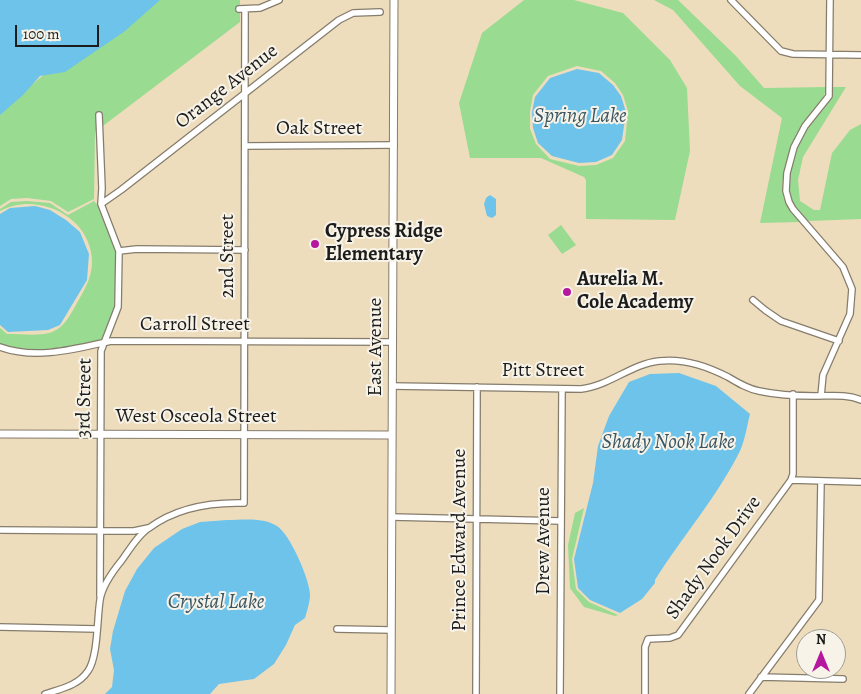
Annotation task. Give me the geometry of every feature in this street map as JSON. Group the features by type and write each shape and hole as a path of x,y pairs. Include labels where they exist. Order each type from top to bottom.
{"street":[{"name":"2nd Street","path":"148,528 168,516 188,509 215,503 244,503 245,94 242,9 260,8 279,0"},
{"name":"East Avenue","path":"391,694 394,0"},
{"path":"731,0 781,51 793,54 861,55"},
{"path":"821,396 823,376 850,314 852,296 850,283 843,267 793,209 786,196 787,173 794,147 805,126 828,96 830,0"},
{"name":"Orange Avenue","path":"101,204 339,20 353,13 380,12"},
{"name":"3rd Street","path":"99,115 101,204 119,251 118,307 101,351 100,598"},
{"name":"Oak Street","path":"245,146 394,145"},
{"path":"119,251 137,249 245,250"},
{"path":"753,300 782,321 839,341"},
{"name":"Carroll Street","path":"0,347 8,350 36,353 75,349 111,341 392,342"},
{"name":"Pitt Street","path":"392,386 591,388 642,364 670,360 690,362 707,367 755,390 821,396 847,396 861,400"},
{"name":"Prince Edward Avenue","path":"476,694 477,387"},
{"name":"Drew Avenue","path":"560,694 562,389"},
{"path":"793,394 793,474 791,480 861,482"},
{"name":"West Osceola Street","path":"0,434 392,435"},
{"name":"Shady Nook Drive","path":"645,694 645,647 648,639 670,638 678,635 791,480"},
{"path":"749,694 819,600 821,481"},
{"path":"392,517 561,520"},
{"path":"0,530 134,531 148,528"},
{"path":"45,694 76,683 87,673 92,663 100,598 114,569 148,528"},
{"path":"0,628 97,629"},
{"path":"337,629 391,630"},
{"path":"761,678 796,678"}],"green space":[{"path":"134,0 240,0 240,22 95,132 94,199 68,212 51,201 27,198 11,199 0,206 0,111"},
{"path":"524,0 574,0 623,13 670,60 687,88 690,151 675,220 586,219 586,180 584,177 541,158 470,158 459,103 482,33","holes":["577,66 601,71 615,83 623,95 628,111 625,141 613,158 596,165 579,166 550,159 536,144 530,129 530,111 533,95 548,76"]},
{"path":"654,0 678,0 736,56 764,88 826,87 821,102 799,129 787,159 783,180 784,199 800,222 760,223 782,118 740,86 673,10"},
{"path":"832,87 846,87 803,157 798,180 800,201 814,210 820,210 832,153 850,130 861,124 861,219 808,221 796,209 791,200 789,192 790,172 804,133 827,104"},
{"path":"94,201 99,207 116,251 115,306 102,340 79,346 51,349 10,347 0,344 0,328 7,334 28,335 49,333 59,328 72,312 91,273 91,252 86,238 79,226 68,217 42,205 13,206 0,211 0,209 11,202 50,203 68,215"},
{"path":"561,225 576,245 562,254 548,235"},
{"path":"584,508 572,559 576,589 589,602 618,615 615,616 584,607 570,588 568,545 575,513"}],"water":[{"path":"0,0 160,0 125,31 65,72 40,76 23,95 0,115"},
{"name":"Spring Lake","path":"577,69 599,73 613,85 621,96 626,112 622,140 612,155 596,162 579,163 552,156 538,143 533,128 532,112 535,97 550,78"},
{"path":"490,195 496,199 496,215 492,218 487,216 484,204 486,198"},
{"path":"35,206 50,210 80,232 89,254 87,280 60,325 48,330 8,332 0,325 0,214 10,208"},
{"name":"Shady Nook Lake","path":"679,373 716,386 750,414 746,433 740,451 731,468 665,564 655,583 642,599 620,613 590,600 578,588 574,559 593,483 598,446 609,416 629,382 650,374"},
{"name":"Crystal Lake","path":"259,520 277,526 288,538 307,579 310,595 305,618 295,625 286,645 274,664 254,679 219,684 210,694 105,694 112,687 114,670 110,649 113,631 125,591 137,569 154,548 182,529 200,522"}],"place":[{"name":"Cypress Ridge Elementary","path":"315,244"},
{"name":"Aurelia M. Cole Academy","path":"567,292"}]}
